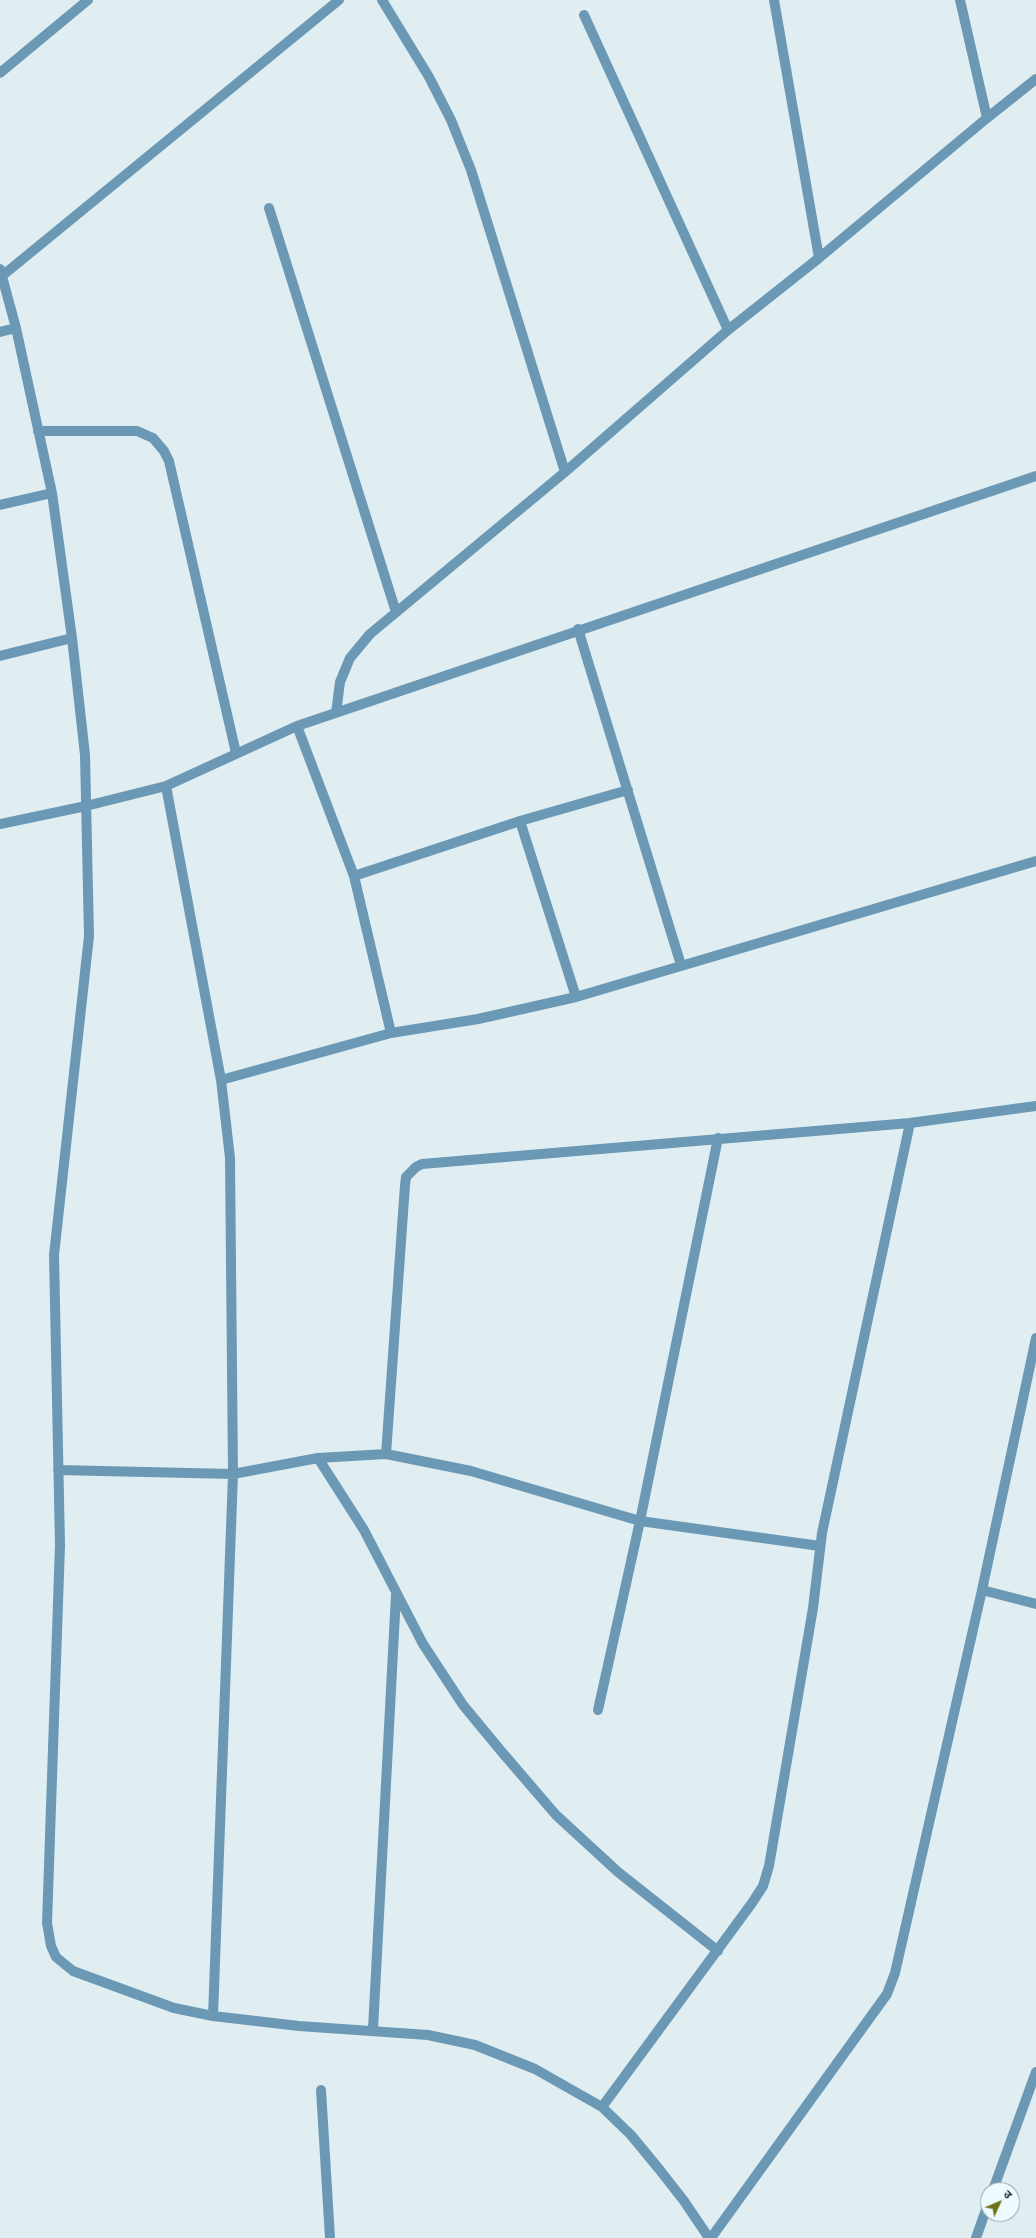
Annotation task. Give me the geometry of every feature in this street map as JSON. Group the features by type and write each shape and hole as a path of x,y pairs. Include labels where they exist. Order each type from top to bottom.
{"street":[{"path":"0,73 88,0"},
{"path":"339,0 1,272 16,328 52,493 72,638 85,755 89,936 54,1254 60,1545 47,1923 48,1936 56,1957 73,1971 174,2008 213,2016 298,2026 373,2029 428,2035 475,2045 535,2070 602,2107 631,2136 659,2168 684,2200 710,2238 887,1994 895,1973 982,1590 1036,1338"},
{"path":"382,0 429,77 451,120 471,170 565,472"},
{"path":"774,0 819,258"},
{"path":"960,0 987,118"},
{"path":"584,15 728,330"},
{"path":"336,713 340,682 350,658 370,634 565,472 728,330 819,258 1036,79"},
{"path":"269,208 396,612"},
{"path":"0,332 16,328"},
{"path":"38,431 137,431 153,438 164,451 169,460 236,754"},
{"path":"0,824 86,806 166,786 297,726 578,629 1036,476"},
{"path":"0,505 52,493"},
{"path":"578,629 681,965"},
{"path":"0,656 72,638"},
{"path":"297,726 354,876 391,1033"},
{"path":"166,786 221,1080 230,1158 233,1474 213,2016"},
{"path":"354,876 520,821 628,790"},
{"path":"520,821 576,998"},
{"path":"221,1080 391,1033 478,1019 576,998 681,965 1036,861"},
{"path":"386,1454 405,1185 410,1173 422,1164 910,1122 1036,1106"},
{"path":"602,2107 718,1951 763,1886 769,1866 813,1608 820,1546 910,1122"},
{"path":"598,1710 640,1520 718,1138"},
{"path":"58,1470 233,1474 318,1458 386,1454 472,1471 640,1520 820,1546"},
{"path":"318,1458 364,1530 396,1596 423,1644 463,1705 556,1816 618,1872 718,1951"},
{"path":"982,1590 1036,1604"},
{"path":"373,2029 396,1596"},
{"path":"996,2182 1036,2072"},
{"path":"321,2090 330,2238"},
{"path":"976,2238 982,2222"}]}
